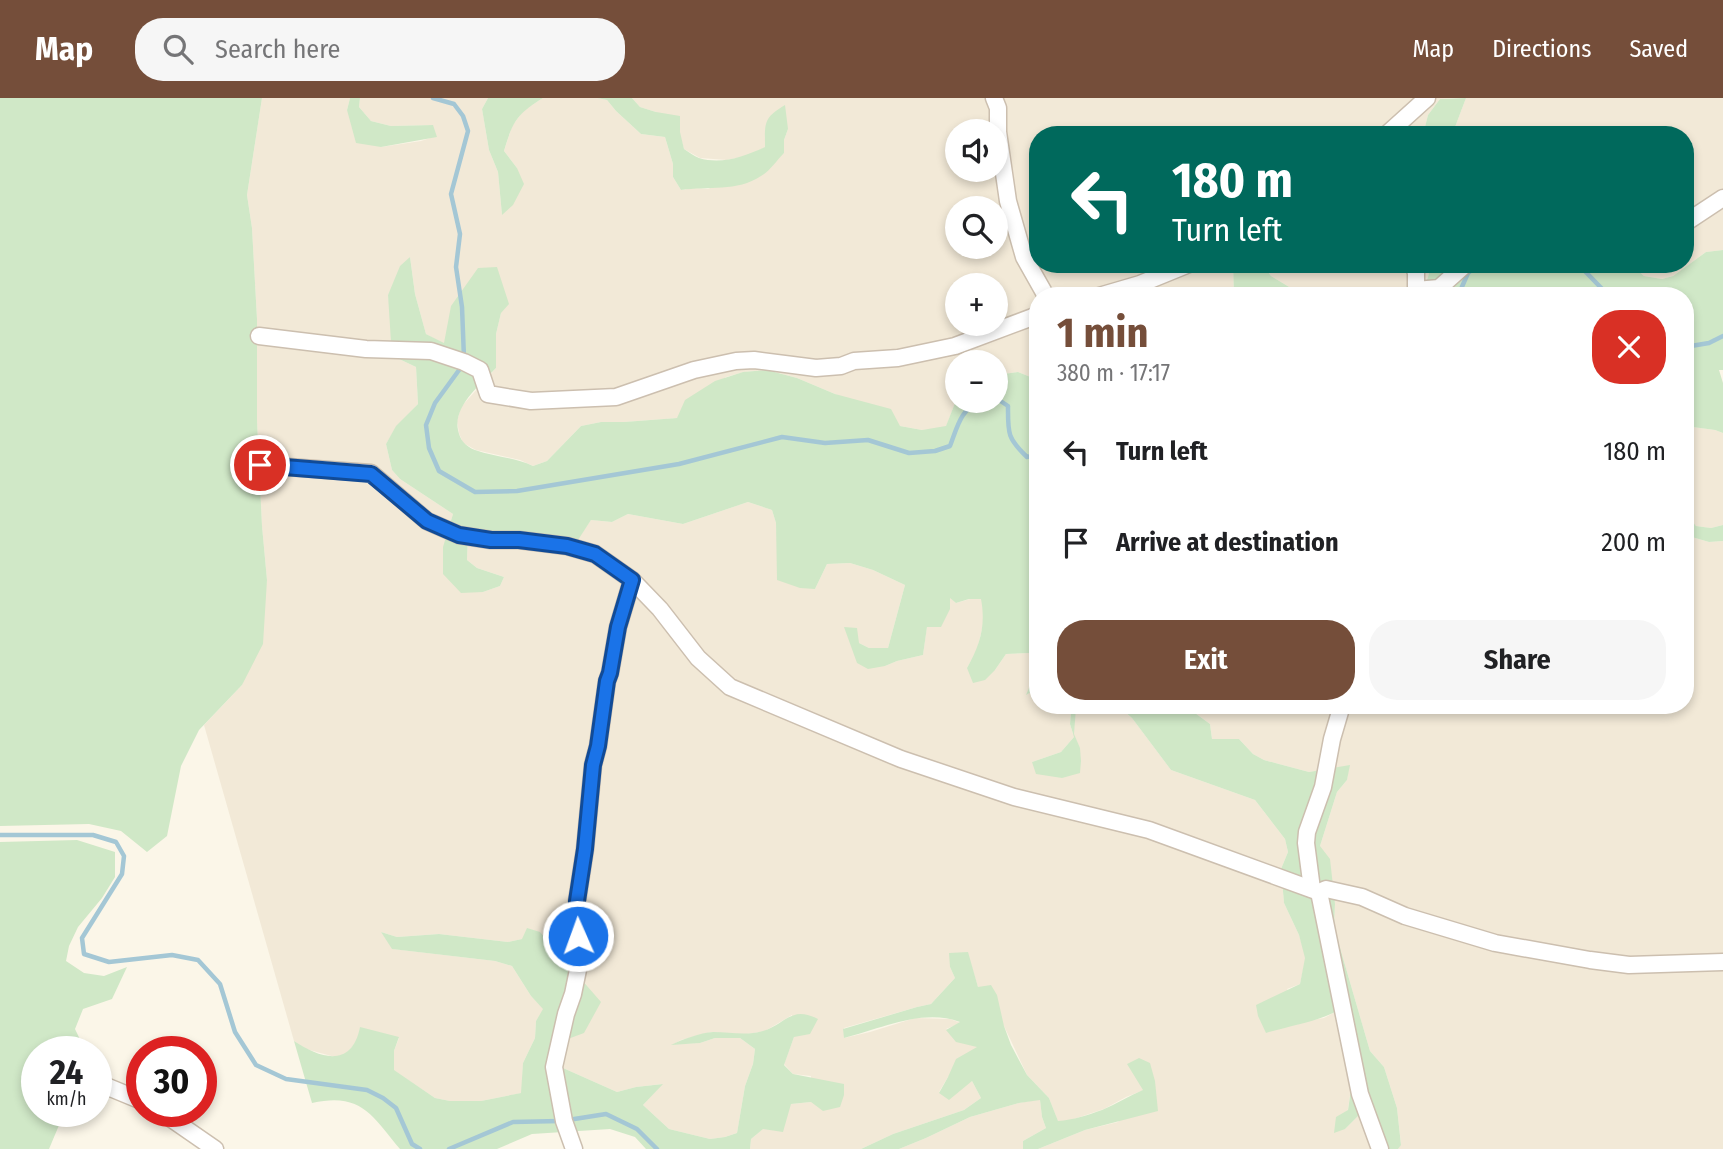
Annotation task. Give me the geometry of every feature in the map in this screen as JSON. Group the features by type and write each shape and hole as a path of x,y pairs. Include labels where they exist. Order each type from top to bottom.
{"street":[{"path":"995,98 1007,201 1029,266"},
{"path":"1397,126 1427,98"},
{"path":"1694,217 1723,198"},
{"path":"1130,287 1167,273"},
{"path":"1440,287 1456,273"},
{"path":"259,336 366,349 431,351 480,370 488,394 531,401 616,397 694,370 736,361 754,360 816,368 841,366 854,361 898,358 955,346 1029,318"},
{"path":"260,465 371,474 427,521 459,535 567,546 595,554 632,580 660,609 698,658 730,687 901,759 1014,797 1149,830 1315,890 1326,889 1362,897 1405,916 1495,943 1629,965 1723,962"},
{"path":"574,1149 565,1121 554,1067 580,960 577,901 593,765 618,627 632,580"},
{"path":"1339,714 1323,787 1307,832 1306,843 1360,1094 1380,1149"},
{"path":"184,1127 215,1149"}],"shaded area":[{"path":"262,98 350,98 347,110 381,147 436,136 432,125 391,126 371,121 359,107 360,98 488,98 482,109 489,150 498,172 502,215 517,168 504,151 512,126 524,110 543,98 607,100 641,134 665,137 673,164 673,177 681,190 708,189 784,153 784,140 788,129 765,129 766,147 746,156 727,160 700,158 684,149 679,132 656,112 640,107 632,98 1452,98 1440,99 1428,115 1425,126 1029,126 1029,273 1233,273 1234,287 1029,287 1029,376 1018,372 1008,373 1008,350 945,350 945,413 951,413 946,427 922,430 900,426 797,378 767,370 744,372 726,377 677,418 601,422 581,426 547,461 533,466 520,460 476,450 463,443 459,433 457,421 461,407 496,368 496,334 501,313 444,344 426,334 415,294 410,257 388,295 397,358 416,367 418,404 397,426 386,444 392,470 400,479 453,514 447,535 483,592 500,586 504,577 477,568 467,560 468,533 577,540 591,520 612,522 628,514 683,524 748,502 772,510 778,547 815,589 827,564 850,563 905,585 888,648 869,648 859,643 857,663 885,666 923,655 927,626 950,597 956,603 982,599 984,621 977,650 967,668 995,670 1006,654 1029,653 1029,714 1071,714 1073,734 1075,714 1127,714 1171,770 1255,800 1285,839 1288,852 1281,869 1284,903 1306,957 1300,984 1287,989 1306,1021 1324,1018 1337,1011 1352,1082 1345,1129 1360,1114 1375,1149 1038,1149 1085,1130 1118,1122 1144,1090 1104,1109 1058,1122 1049,1098 1027,1075 1004,1026 978,987 967,952 950,967 955,978 931,1004 844,1028 844,1038 915,1018 950,1019 961,1023 946,1029 978,1047 948,1077 939,1092 972,1081 981,1098 964,1110 893,1134 861,1149 750,1149 751,1139 791,1104 811,1102 811,1076 793,1074 784,1064 794,1037 792,1015 765,1031 741,1035 711,1032 674,1044 700,1043 715,1038 740,1038 755,1049 737,1133 725,1137 710,1139 669,1129 643,1105 662,1084 617,1092 563,1068 557,1043 584,1032 522,939 508,942 439,934 397,937 381,932 393,949 495,961 512,966 531,996 544,1009 536,1021 535,1038 523,1063 522,1093 481,1101 435,1098 393,1070 394,1051 399,1038 360,1028 358,1040 346,1054 335,1057 306,1049 294,1041 204,725 242,685 267,580 257,420 257,319 252,228 247,195","holes":["1074,737 1062,778 1032,762 1061,752"]},
{"path":"1466,98 1723,98 1723,250 1706,252 1694,261 1694,126 1455,126"},
{"path":"1269,273 1429,273 1424,287 1289,287"},
{"path":"1641,273 1677,273 1662,279"},
{"path":"1694,427 1723,433 1723,525 1711,528 1696,526"},
{"path":"1694,538 1709,542 1723,541 1723,1149 1398,1149 1401,1144 1397,1108 1384,1067 1370,1051 1334,927 1335,904 1320,846 1337,792 1347,780 1349,766 1309,772 1264,760 1253,754 1239,739 1212,739 1210,724 1196,714 1694,714"},
{"path":"1040,1099 1046,1128 1023,1141 1023,1149 899,1149 970,1117"}],"green space":[{"path":"0,98 262,98 247,195 252,228 257,319 257,420 267,580 263,644 242,685 199,730 181,766 167,836 147,852 121,831 89,824 0,826"},
{"path":"350,98 360,98 359,107 371,121 391,126 433,125 437,137 381,147 356,143 347,110"},
{"path":"488,98 543,98 521,114 507,141 504,151 517,168 524,184 513,205 502,215 498,172 489,150 482,109"},
{"path":"597,98 632,98 640,107 680,116 684,149 708,160 725,160 765,147 767,122 785,105 788,129 784,140 784,153 767,171 752,181 732,186 681,190 673,177 673,164 665,137 641,134 607,100"},
{"path":"1466,98 1455,126 1425,126 1428,115 1440,99"},
{"path":"1723,250 1723,370 1719,370 1723,383 1723,433 1694,427 1694,287 1424,287 1429,273 1641,273 1662,279 1677,273 1694,273 1694,261 1706,252"},
{"path":"410,257 415,294 426,334 444,343 451,306 478,268 497,267 509,304 501,313 496,334 496,368 464,404 458,430 463,442 471,448 533,466 547,461 581,426 601,422 677,418 685,400 715,381 743,372 767,370 797,378 835,394 891,409 900,426 922,430 946,426 951,413 1008,413 1008,373 1018,372 1029,376 1029,653 1006,654 985,680 973,683 967,668 981,635 981,599 956,603 950,598 950,609 941,627 927,627 923,655 868,669 857,663 844,627 857,628 859,643 869,648 888,648 905,585 850,563 827,564 815,589 800,588 777,580 776,523 772,510 748,502 683,524 628,514 612,522 591,520 578,540 468,533 467,560 477,568 504,577 500,586 483,592 461,593 443,574 443,547 453,514 400,479 392,470 386,444 396,426 418,404 416,367 397,358 391,342 388,295 400,266"},
{"path":"1233,273 1269,273 1289,287 1234,287"},
{"path":"1694,524 1711,528 1723,525 1723,541 1709,542 1694,538"},
{"path":"1071,714 1076,714 1074,734 1080,748 1080,773 1062,778 1036,774 1032,762 1061,752 1074,737 1070,724"},
{"path":"1127,714 1196,714 1210,724 1212,739 1239,739 1253,754 1264,760 1309,772 1350,765 1347,780 1337,792 1320,846 1330,859 1335,904 1334,927 1370,1051 1384,1067 1397,1108 1401,1145 1398,1149 1375,1149 1360,1114 1345,1129 1334,1133 1336,1117 1348,1110 1352,1082 1340,1038 1337,1011 1266,1033 1258,1016 1256,1005 1300,984 1305,958 1299,935 1284,903 1281,869 1288,852 1285,839 1255,800 1171,770"},
{"path":"77,840 115,852 115,877 78,927 69,946 66,961 84,973 104,976 127,967 112,999 83,1009 75,1029 78,1036 21,1036 21,1127 58,1127 49,1149 0,1149 0,842"},
{"path":"527,928 540,932 601,1002 584,1033 557,1043 563,1068 617,1092 663,1084 643,1105 669,1129 710,1139 737,1133 755,1049 740,1038 715,1038 700,1043 671,1045 708,1033 744,1034 763,1031 789,1017 801,1014 818,1019 810,1034 794,1037 784,1065 793,1074 844,1084 840,1107 823,1111 811,1102 791,1104 783,1132 763,1129 751,1139 750,1149 646,1149 635,1137 610,1129 532,1134 497,1149 400,1149 373,1117 354,1104 329,1100 312,1103 294,1041 315,1052 334,1056 350,1049 360,1027 399,1037 394,1051 394,1070 435,1098 481,1101 521,1093 523,1063 535,1038 536,1021 543,1009 531,996 512,966 495,961 392,949 381,932 397,937 439,934 508,942 522,939"},
{"path":"968,952 978,987 991,985 997,995 1011,1045 1027,1075 1049,1098 1058,1121 1102,1110 1143,1090 1127,1064 1139,1058 1150,1063 1158,1111 1085,1130 1038,1149 1023,1149 1023,1141 1046,1128 1040,1100 970,1117 899,1149 861,1149 893,1134 964,1110 981,1098 972,1081 949,1100 939,1093 956,1059 977,1047 956,1042 946,1030 960,1022 946,1018 916,1019 844,1038 843,1029 931,1004 955,978 950,967 949,953"}],"waterway":[{"path":"433,98 454,104 463,116 468,131 451,194 460,234 456,267 462,307 464,358"},
{"path":"1462,287 1468,273"},
{"path":"1587,273 1600,287"},
{"path":"1694,346 1709,343 1723,336"},
{"path":"462,366 435,403 426,425 429,448 439,471 475,492 517,491 679,464 782,437 825,443 868,440 909,453 935,451 950,446 964,413"},
{"path":"1008,406 1012,440 1029,457"},
{"path":"0,835 93,835 116,842 124,856 122,874 82,938 84,954 109,962 172,955 198,960 220,984 235,1032 256,1065 286,1079 367,1090 383,1098 396,1108 412,1144 420,1149"},
{"path":"568,1120 606,1114 637,1129 657,1149"},
{"path":"449,1149 513,1122 560,1121"}],"route":[{"path":"260,465 371,474 427,521 459,535 567,546 595,554 632,580 618,627 593,765 577,901 578,936"}]}
